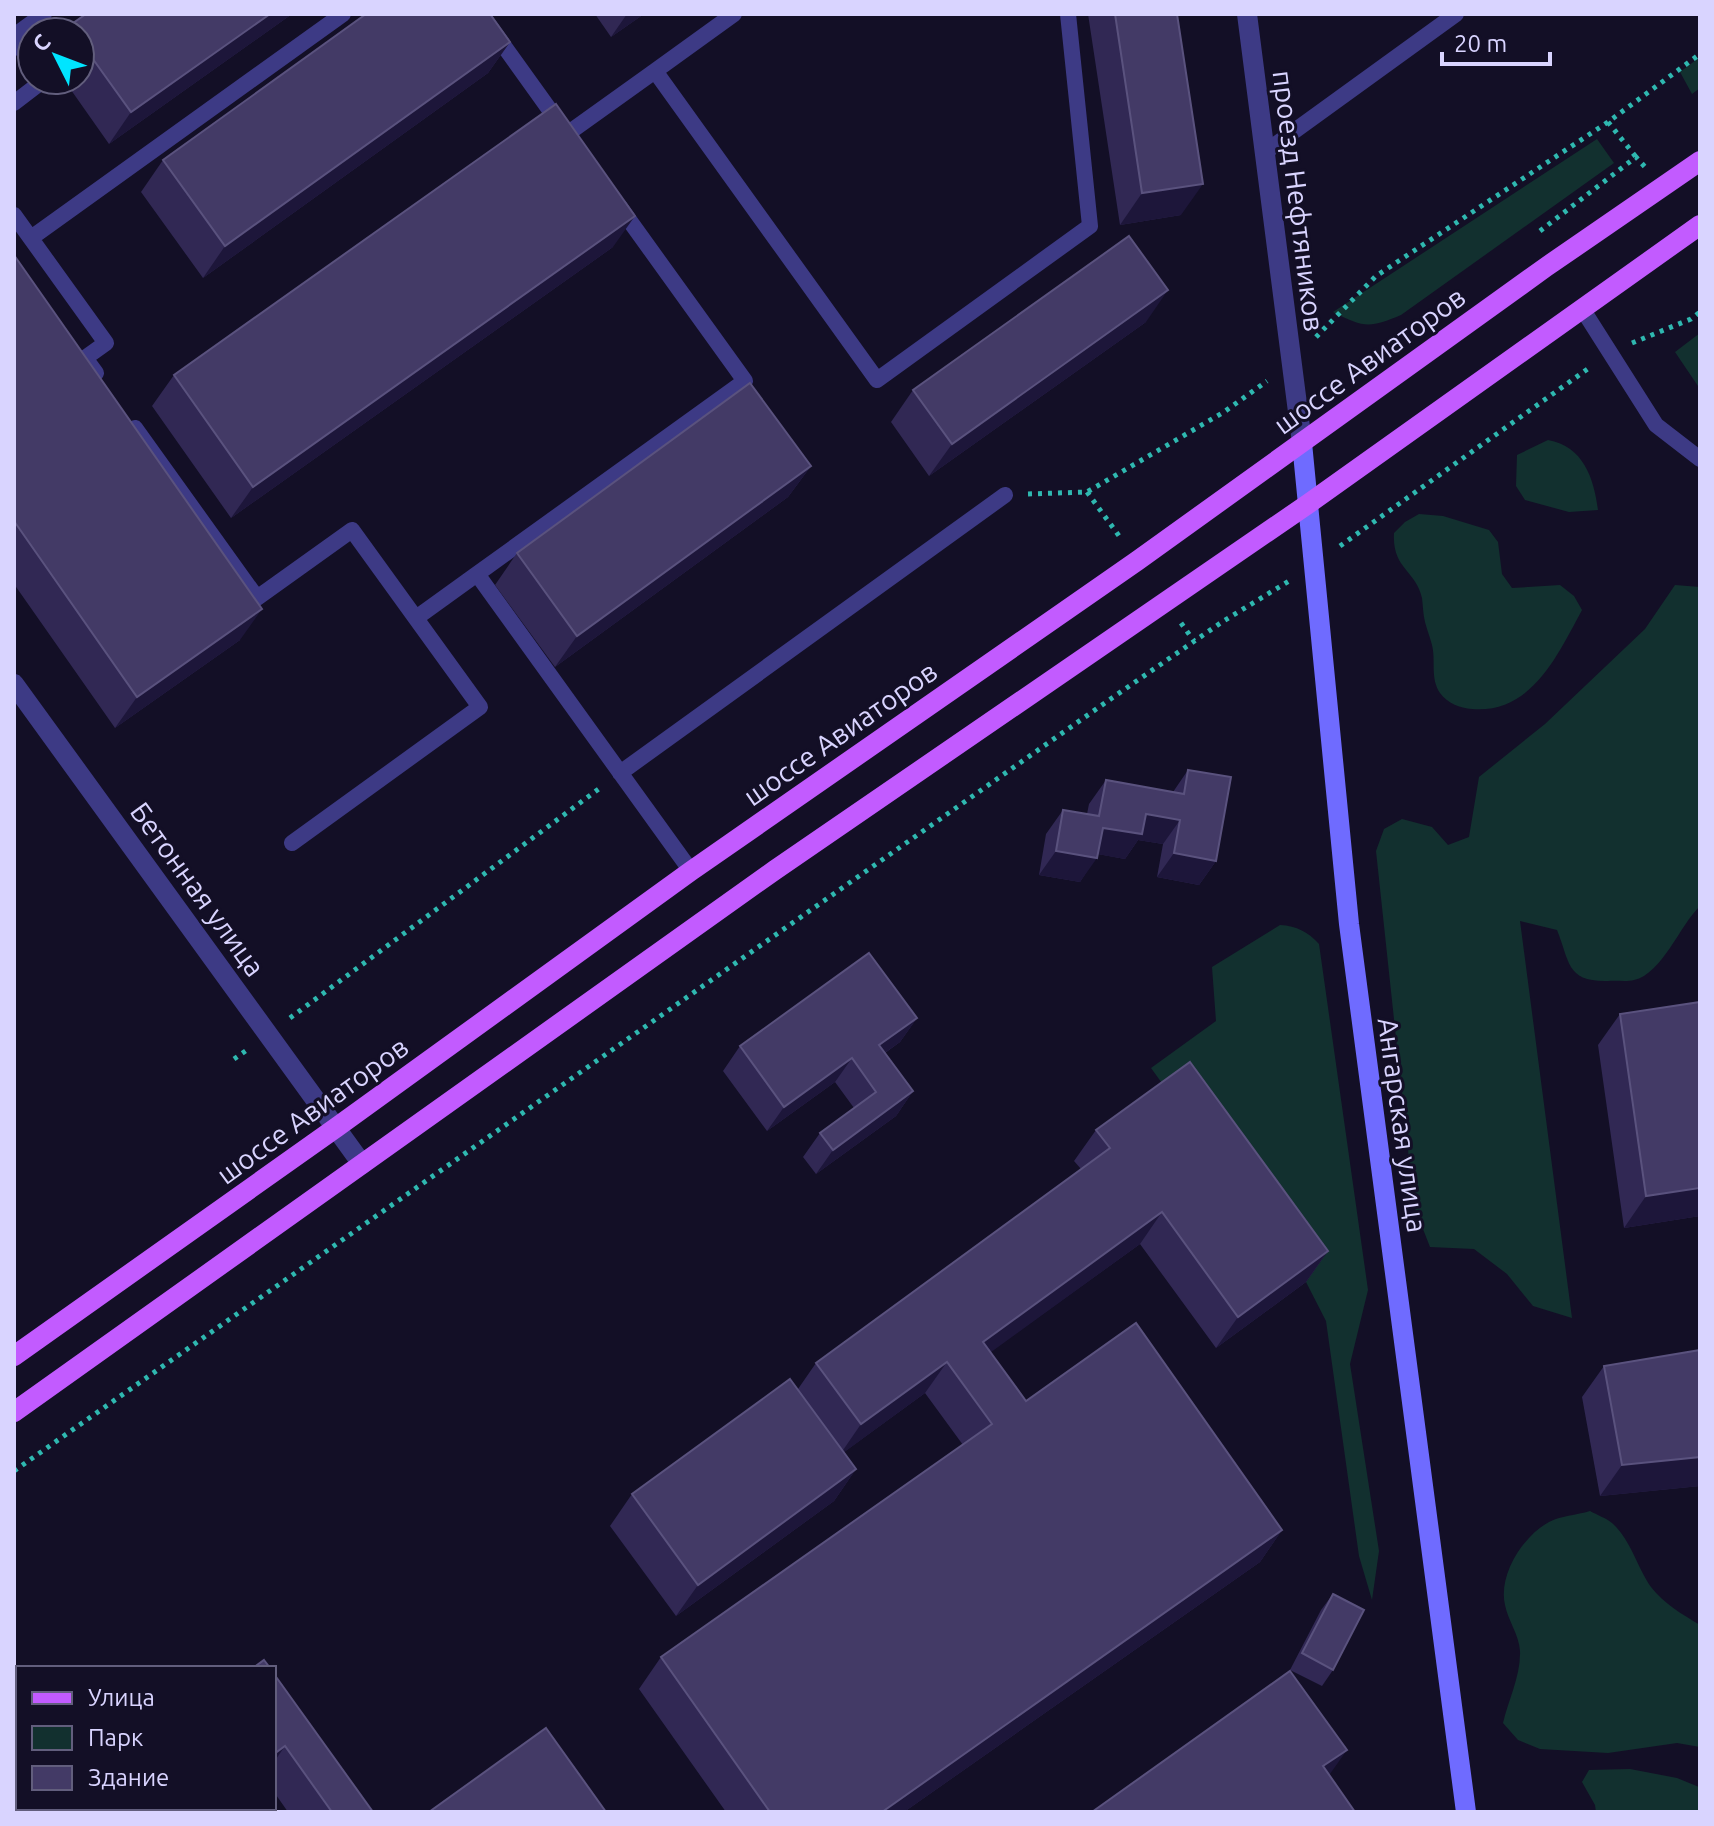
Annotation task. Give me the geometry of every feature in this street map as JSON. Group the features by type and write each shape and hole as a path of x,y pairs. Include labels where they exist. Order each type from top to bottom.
{"main road":[{"name":"шоссе Авиаторов","path":"14,1356 691,871 1137,561 1546,267 1700,161"},
{"path":"14,1412 788,861 1308,504 1700,225"},
{"name":"Ангарская улица","path":"1302,443 1349,924 1466,1812"}],"street":[{"name":"проезд Нефтяников","path":"1247,14 1302,443"},
{"name":"Бетонная улица","path":"14,684 362,1164"}],"lane":[{"path":"14,37 44,14"},
{"path":"31,238 343,14"},
{"path":"481,14 571,140 655,71 734,14"},
{"path":"655,71 877,380 1090,226 1068,14"},
{"path":"1264,153 1456,14"},
{"path":"416,618 745,381 611,196"},
{"path":"14,215 106,343 85,358 103,383"},
{"path":"1583,310 1656,425 1700,459"},
{"path":"121,408 257,598 352,530 480,707 292,843"},
{"path":"620,773 1005,495"},
{"path":"477,574 691,871"}],"path":[{"path":"1005,495 1087,492 1224,412 1292,362 1376,276 1608,122 1700,54"},
{"path":"1608,122 1636,157"},
{"path":"14,1471 1112,698 1222,622 1313,566 1610,353 1691,319 1700,312"},
{"path":"234,1059 620,773"}],"green space":[{"path":"1700,57 1700,88 1692,94 1680,72"},
{"path":"1597,139 1614,163 1401,315 1367,324 1333,312"},
{"path":"1700,333 1700,389 1675,352"},
{"path":"1548,440 1570,449 1585,465 1598,510 1569,512 1525,500 1516,486 1517,455"},
{"path":"1419,514 1443,516 1489,530 1498,542 1502,574 1512,588 1560,585 1574,596 1582,610 1540,678 1511,702 1493,708 1467,708 1450,702 1437,687 1422,598 1415,581 1400,562 1394,545 1394,533"},
{"path":"1675,585 1700,587 1700,906 1653,969 1644,976 1628,981 1584,978 1572,968 1557,930 1520,921 1572,1318 1533,1306 1507,1274 1474,1249 1430,1247 1414,1206 1376,851 1384,829 1402,819 1432,827 1448,845 1469,837 1479,777 1545,724 1645,629"},
{"path":"1280,925 1302,930 1319,944 1368,1290 1350,1364 1379,1551 1372,1600 1359,1556 1326,1321 1306,1282 1151,1068 1216,1021 1212,967"},
{"path":"1590,1511 1610,1521 1619,1530 1656,1593 1700,1625 1700,1747 1677,1743 1608,1753 1540,1749 1518,1740 1503,1723 1520,1660 1518,1639 1505,1605 1505,1581 1509,1569 1522,1547 1539,1528 1558,1518"},
{"path":"1630,1769 1677,1778 1699,1787 1700,1812 1596,1812 1582,1782 1589,1770"}],"building":[{"path":"270,14 131,112 96,63 96,16 83,16"},
{"path":"366,14 490,14 510,42 225,246 163,160"},
{"path":"1115,14 1177,14 1203,184 1142,193"},
{"path":"556,104 635,216 253,487 174,375"},
{"path":"1129,236 1168,290 952,444 913,390"},
{"path":"14,255 262,609 137,697 14,521"},
{"path":"750,383 811,466 577,636 517,553"},
{"path":"1188,770 1231,777 1216,861 1174,853 1180,820 1146,814 1142,834 1103,828 1097,858 1056,851 1063,810 1099,816 1106,780 1184,794"},
{"path":"869,953 917,1018 879,1045 913,1091 833,1150 820,1133 876,1092 852,1058 784,1107 740,1046"},
{"path":"1700,1002 1700,1188 1646,1196 1620,1014"},
{"path":"1190,1062 1328,1251 1238,1317 1162,1212 983,1342 1026,1401 1136,1323 1282,1530 882,1812 770,1812 661,1657 992,1424 947,1362 861,1424 816,1363 1110,1148 1096,1130"},
{"path":"1700,1350 1700,1457 1622,1465 1604,1366"},
{"path":"790,1379 856,1469 698,1585 632,1494"},
{"path":"1333,1594 1364,1610 1333,1670 1302,1653"},
{"path":"1290,1671 1347,1750 1323,1766 1355,1812 1092,1812"},
{"path":"276,1677 373,1812 332,1812 285,1746 276,1753"},
{"path":"546,1728 606,1812 429,1812"},
{"path":"53,1810 198,1810 195,1812 50,1812"}]}
